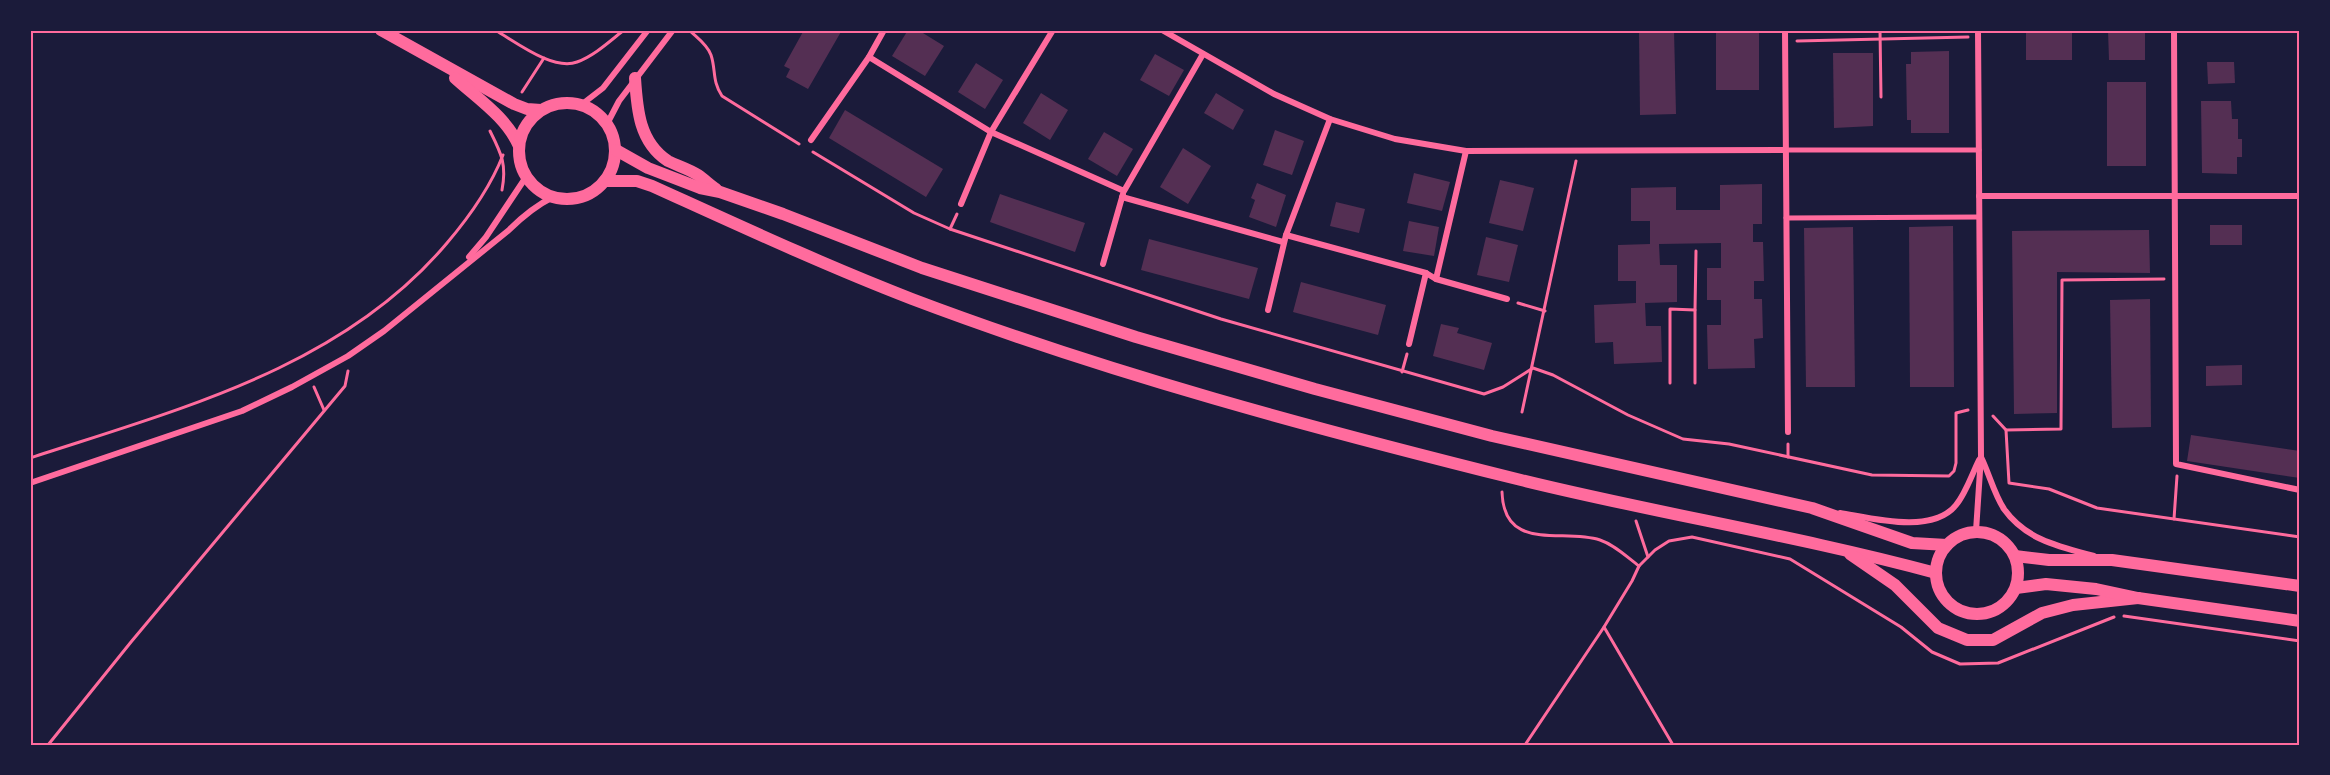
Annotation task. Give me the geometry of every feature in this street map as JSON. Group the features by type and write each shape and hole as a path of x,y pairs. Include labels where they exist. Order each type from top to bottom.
{"main road":[{"path":"381,30 438,64 514,104 527,109 541,110"},
{"path":"438,64 502,120 512,132 519,146"},
{"path":"635,78 638,111 644,132 658,153 670,162 697,174 720,192"},
{"path":"568,102 581,105 596,112 607,124 613,136 615,150 613,166 605,181 595,191 567,200 553,197 533,186 526,177 520,162 519,146 523,132 530,120 541,110 554,104 568,102"},
{"path":"615,150 648,168 700,188 720,192 922,268 1221,363 1492,436 1812,508 1912,543 1947,545"},
{"path":"605,181 637,181 652,186 911,299 1069,353 1311,426 1525,481 1845,550 1936,573"},
{"path":"1976,531 1991,533 2004,541 2016,556 2019,571 2016,588 2007,602 1995,611 1984,614 1970,614 1947,602 1938,587 1936,573 1940,555 1947,545 1960,535 1976,531"},
{"path":"1845,550 1895,585 1938,628 1967,640 1993,640 2042,613 2073,605 2138,598"},
{"path":"2016,556 2049,560 2112,560 2300,586"},
{"path":"2016,588 2046,584 2086,588 2138,598 2300,621"}],"street":[{"path":"581,105 603,88 648,30"},
{"path":"607,124 635,78 673,30"},
{"path":"812,140 869,57 884,30"},
{"path":"961,204 991,132 1053,30"},
{"path":"1162,30 1274,94 1330,119 1395,139 1466,152 1979,150"},
{"path":"1785,30 1788,432"},
{"path":"2174,30 2176,464 2300,490"},
{"path":"1976,531 1981,456 1978,33"},
{"path":"1103,264 1123,194 1203,54"},
{"path":"869,57 991,132 1123,194 1283,242"},
{"path":"1268,310 1283,242 1330,119"},
{"path":"1436,279 1466,152"},
{"path":"463,266 486,237 526,177"},
{"path":"1979,196 2300,196"},
{"path":"30,483 242,411 310,377 348,356 417,306 537,204 553,197"},
{"path":"1786,218 1979,217"},
{"path":"1286,235 1426,273 1436,279 1507,299"},
{"path":"1409,344 1426,273"},
{"path":"1812,508 1893,522 1919,522 1940,517 1955,506 1981,456"},
{"path":"1981,456 2004,508 2019,526 2036,538 2053,545 2112,560"}],"path":[{"path":"495,30 544,58 561,63 576,63 596,52 624,30"},
{"path":"688,30 707,46 711,55 715,86 722,96 914,213 950,229 1221,319 1484,394 1503,387 1533,368"},
{"path":"1880,30 1881,97"},
{"path":"1785,41 1880,39 1978,33"},
{"path":"30,458 187,406 247,383 297,359 375,311 398,293 440,251 483,195 495,175 502,155 492,136"},
{"path":"1522,412 1578,151"},
{"path":"1695,383 1696,251"},
{"path":"2006,430 2061,429 2062,280 2175,279"},
{"path":"1507,299 1545,311"},
{"path":"1670,383 1670,309 1695,310"},
{"path":"1402,372 1409,344"},
{"path":"48,745 345,386 348,356"},
{"path":"1533,368 1553,375 1628,415 1683,439 1729,444 1872,475 1948,476 1954,471 1956,463 1956,413 1989,410 2006,430 2009,483 2049,489 2097,508 2300,537"},
{"path":"310,377 324,410"},
{"path":"2174,519 2176,464"},
{"path":"1502,492 1507,517 1518,528 1545,536 1602,540 1639,566"},
{"path":"1630,505 1648,557"},
{"path":"1525,745 1604,627 1639,566 1669,541 1692,537 1790,559 1901,627 1932,652 1960,664 1998,663 2119,615 2300,640"},
{"path":"1604,627 1673,745"}],"building":[{"path":"804,30 842,30 808,89 786,77 790,69 784,66"},
{"path":"908,30 918,30 944,46 925,76 892,56"},
{"path":"1639,30 1674,30 1676,114 1640,115"},
{"path":"1716,30 1759,30 1759,90 1716,90"},
{"path":"1832,30 1873,30 1873,32 1832,32"},
{"path":"2026,30 2072,30 2072,60 2026,60"},
{"path":"2108,30 2145,30 2145,60 2109,60"},
{"path":"1949,51 1949,133 1911,133 1911,120 1907,120 1906,64 1911,64 1911,52"},
{"path":"1833,53 1873,53 1873,126 1834,128"},
{"path":"1155,54 1184,70 1169,96 1140,80"},
{"path":"2207,62 2234,62 2235,83 2208,84"},
{"path":"976,63 1003,80 985,109 958,92"},
{"path":"2107,82 2146,82 2146,166 2107,166"},
{"path":"1041,93 1068,110 1050,140 1023,123"},
{"path":"1216,93 1244,110 1233,130 1204,113"},
{"path":"2201,101 2231,101 2232,119 2238,119 2238,139 2242,139 2242,157 2237,157 2237,174 2202,173"},
{"path":"845,110 943,169 926,197 829,138"},
{"path":"1275,130 1304,141 1292,175 1263,165"},
{"path":"1104,132 1133,149 1117,176 1088,159"},
{"path":"1183,148 1211,166 1188,204 1160,187"},
{"path":"1414,173 1450,182 1442,211 1407,203"},
{"path":"1500,180 1534,188 1523,231 1489,223"},
{"path":"1257,183 1286,195 1276,227 1249,217 1255,200 1251,198"},
{"path":"1762,184 1762,224 1753,224 1753,242 1763,242 1764,281 1754,281 1754,299 1762,299 1763,338 1754,339 1755,368 1708,369 1707,325 1721,325 1721,300 1707,300 1707,268 1721,268 1721,243 1659,244 1660,265 1677,265 1677,302 1645,303 1646,326 1661,326 1662,362 1614,364 1613,342 1595,343 1594,305 1636,303 1636,281 1618,281 1618,245 1650,244 1650,221 1631,221 1631,188 1676,187 1676,210 1720,210 1720,185"},
{"path":"1000,194 1085,223 1075,252 990,222"},
{"path":"1336,202 1365,209 1359,233 1330,226"},
{"path":"1409,221 1439,227 1434,256 1403,251"},
{"path":"2210,225 2242,225 2242,245 2210,245"},
{"path":"1953,226 1954,387 1910,387 1909,227"},
{"path":"1853,227 1855,387 1806,387 1804,228"},
{"path":"2149,230 2150,273 2057,272 2057,413 2014,414 2012,231"},
{"path":"1486,237 1518,245 1509,282 1477,275"},
{"path":"1149,239 1258,268 1249,299 1141,270"},
{"path":"1301,282 1386,305 1378,335 1293,312"},
{"path":"2150,299 2151,427 2112,428 2110,300"},
{"path":"1441,324 1459,328 1457,333 1492,343 1484,370 1433,356"},
{"path":"2242,365 2242,385 2206,386 2206,366"},
{"path":"2191,435 2300,451 2300,478 2187,461"}]}
